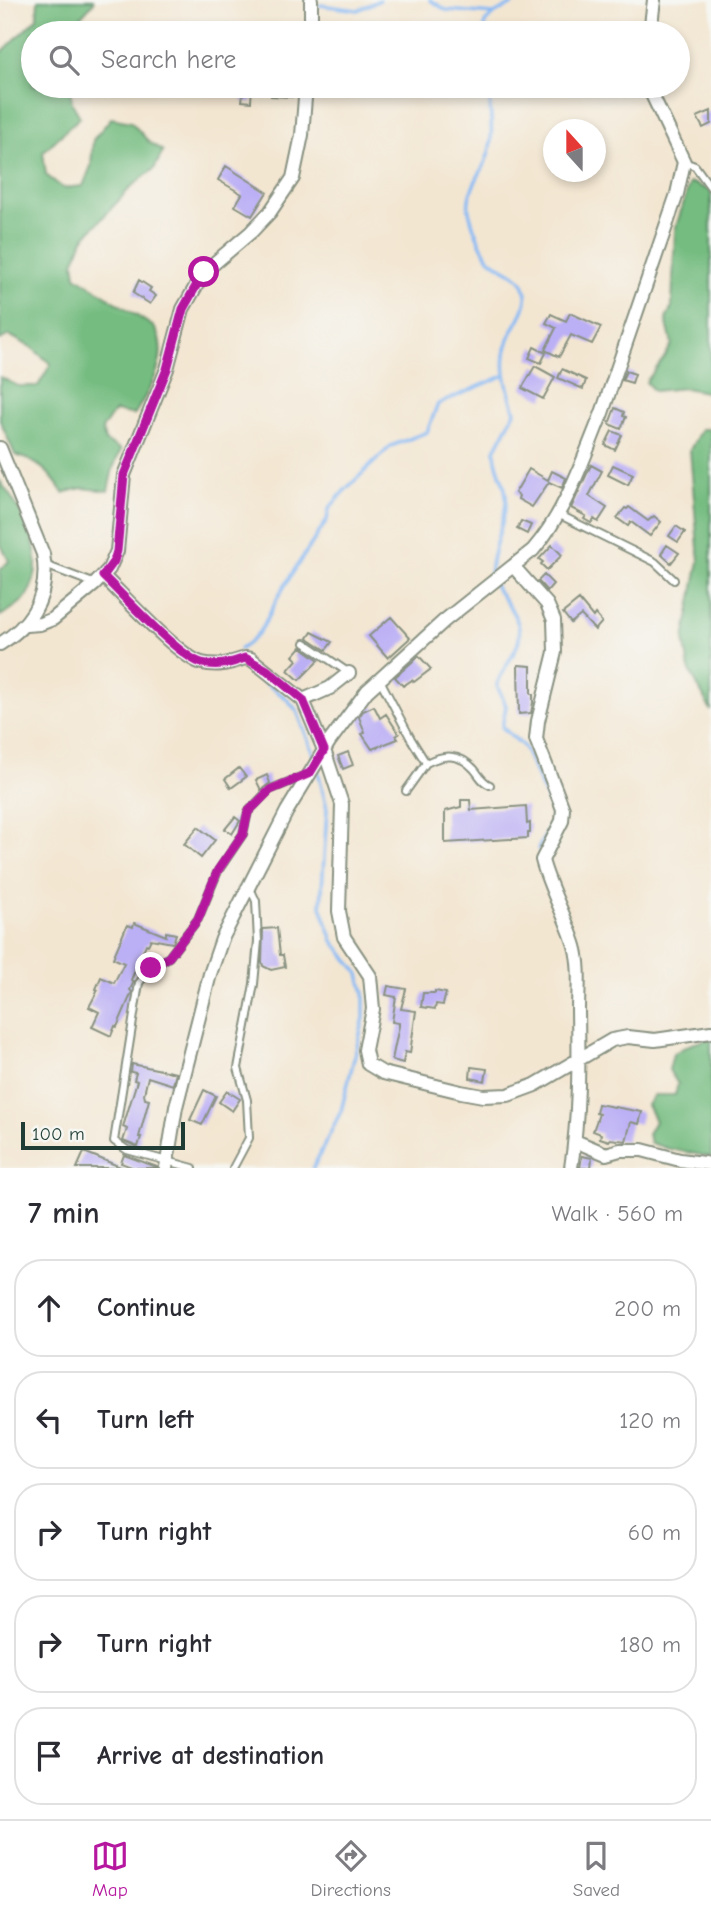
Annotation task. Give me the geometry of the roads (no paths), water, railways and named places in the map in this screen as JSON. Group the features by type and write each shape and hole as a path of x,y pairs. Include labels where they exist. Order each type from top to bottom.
{"street":[{"path":"311,0 311,21"},
{"path":"651,21 654,0"},
{"path":"26,625 53,619 99,580 114,561 124,475 167,369 183,309 204,272 251,232 276,204 293,178 302,135 305,98"},
{"path":"168,1164 176,1107 210,974 222,939 287,811 324,750 367,691 444,621 533,551 558,514 602,413 677,194 684,162 654,98"},
{"path":"0,448 45,565 43,590 37,606 26,625 0,644"},
{"path":"513,566 547,604 554,620 555,652 536,738 563,809 562,821 542,860 578,961 579,1059 575,1140 570,1168"},
{"path":"99,580 189,659 213,664 232,664 245,658 251,659 303,700 324,750 342,804 338,911 348,945 370,976 373,1009 366,1050 368,1063 383,1073 483,1096 508,1095 535,1086 612,1040 628,1037 655,1040 711,1032"},
{"path":"303,700 330,688 349,673"},
{"path":"575,1140 606,1154 620,1150 642,1150 680,1160 711,1164"}],"lane":[{"path":"684,162 695,166 711,188"},
{"path":"558,514 655,562 674,580"},
{"path":"45,565 99,580"},
{"path":"305,643 349,673"},
{"path":"379,678 426,763"},
{"path":"406,791 426,763 441,755 454,756 466,762 490,785"},
{"path":"193,1168 168,1164 127,1150 114,1142 139,984 151,968 169,957 198,919 218,870 243,834 248,812 270,790 310,773"},
{"path":"233,1168 249,1138 247,1100 238,1068 254,984 258,941 256,901 249,885"}],"waterway":[{"path":"320,5 358,10 380,0"},
{"path":"430,0 446,10 494,14"},
{"path":"486,21 520,0"},
{"path":"490,98 490,147 471,192 470,215 478,238 490,259 517,277 526,294 523,311 506,349 505,376 515,412 495,450 506,503 490,578"},
{"path":"240,649 262,628 288,580 327,520 329,509 345,490 391,446 427,432 438,404 503,376"},
{"path":"494,585 515,616 519,632 519,641 497,685 506,706 502,727 524,747 552,811 552,821 538,849"},
{"path":"246,669 286,698 297,711 315,759"},
{"path":"313,1168 341,1111 364,1018 364,993 359,974 333,941 321,906 327,809 317,767"}]}
